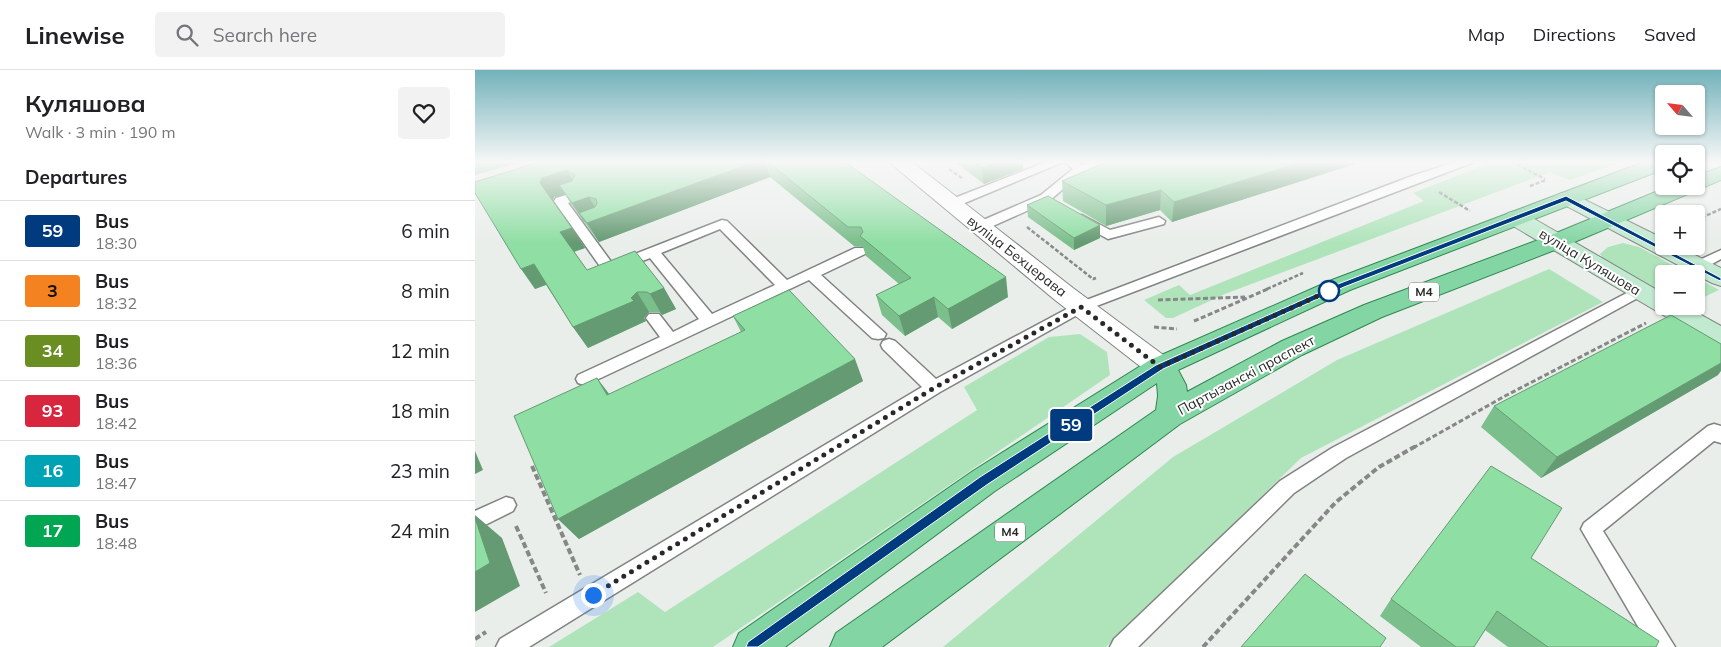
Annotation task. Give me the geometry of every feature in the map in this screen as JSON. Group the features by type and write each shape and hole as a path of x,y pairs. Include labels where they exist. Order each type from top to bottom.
{"main road":[{"path":"753,647 984,480 1160,367 1341,286 1590,189"},
{"name":"Партызанскі праспект","path":"850,647 1169,416 1293,348 1373,311 1557,241 1666,195"},
{"path":"1566,198 1696,265"},
{"name":"вуліца Куляшова","path":"1516,218 1640,291 1655,307"},
{"path":"1705,270 1721,278"},
{"name":"вуліца Куляшова","path":"1668,315 1721,338"},
{"path":"1160,367 1169,377 1174,392 1169,416"}],"street":[{"name":"вуліца Бехцерава","path":"932,189 1160,367"}],"lane":[{"path":"951,204 989,189"},
{"path":"979,227 1045,198 1054,189"},
{"path":"508,647 934,388 1081,307 1389,189"},
{"path":"579,195 561,202 609,269 722,224 785,286"},
{"path":"1045,198 1108,235 1159,221"},
{"path":"580,229 594,224"},
{"path":"585,379 860,251"},
{"path":"652,252 709,321"},
{"path":"1700,265 1721,254"},
{"path":"811,274 934,388"},
{"path":"1122,647 1287,487 1339,453 1640,291"},
{"path":"654,318 670,339"},
{"path":"1663,647 1591,529 1719,431"},
{"path":"475,521 506,505"}],"path":[{"path":"1437,191 1470,211"},
{"path":"1705,216 1721,208"},
{"path":"1150,300 1248,296"},
{"path":"1203,647 1336,502 1379,467 1655,313"},
{"path":"531,466 580,576"},
{"path":"506,505 547,596"}],"green space":[{"path":"1423,189 1505,189 1225,294 1173,318 1166,318 1144,300 1179,285 1190,295 1424,201 1413,193"},
{"path":"1623,243 1639,247 1672,265 1655,265 1655,291 1605,262 1600,254 1608,247"},
{"path":"1549,269 1603,302 1301,458 1106,647 943,647 1173,457 1337,360"},
{"path":"1705,282 1719,290 1705,297"},
{"path":"1080,334 1107,352 1110,375 713,647 549,647 638,592 665,612 977,410 964,387 1049,337"}],"building":[{"path":"475,189 544,189 572,228 560,232 587,270 635,251 664,288 650,294 647,292 637,292 631,298 634,301 573,327 534,264 521,269 475,193"},
{"path":"562,189 680,189 587,223 579,213 595,207 596,199 589,197 572,203"},
{"path":"801,189 883,189 1006,277 948,309 934,297 899,316 876,295 911,278 860,236 863,232 861,227 848,227"},
{"path":"1077,189 1216,189 1174,202 1161,190 1106,205"},
{"path":"1048,196 1100,225 1074,238 1027,205"},
{"path":"789,290 855,359 558,519 514,416 597,378 607,395 745,330 733,316"},
{"path":"1671,315 1721,344 1721,363 1557,457 1494,406"},
{"path":"1491,466 1562,508 1531,558 1659,641 1656,647 1548,647 1497,611 1474,647 1456,647 1391,599"},
{"path":"475,518 490,563 475,572"},
{"path":"1305,574 1386,638 1380,647 1241,647"}],"bus line":[{"name":"59","path":"753,647 984,480 1160,367 1341,286 1492,226 1566,198 1721,278"}],"route":[{"path":"593,595 934,388 1081,307 1160,367 1329,291"}]}
